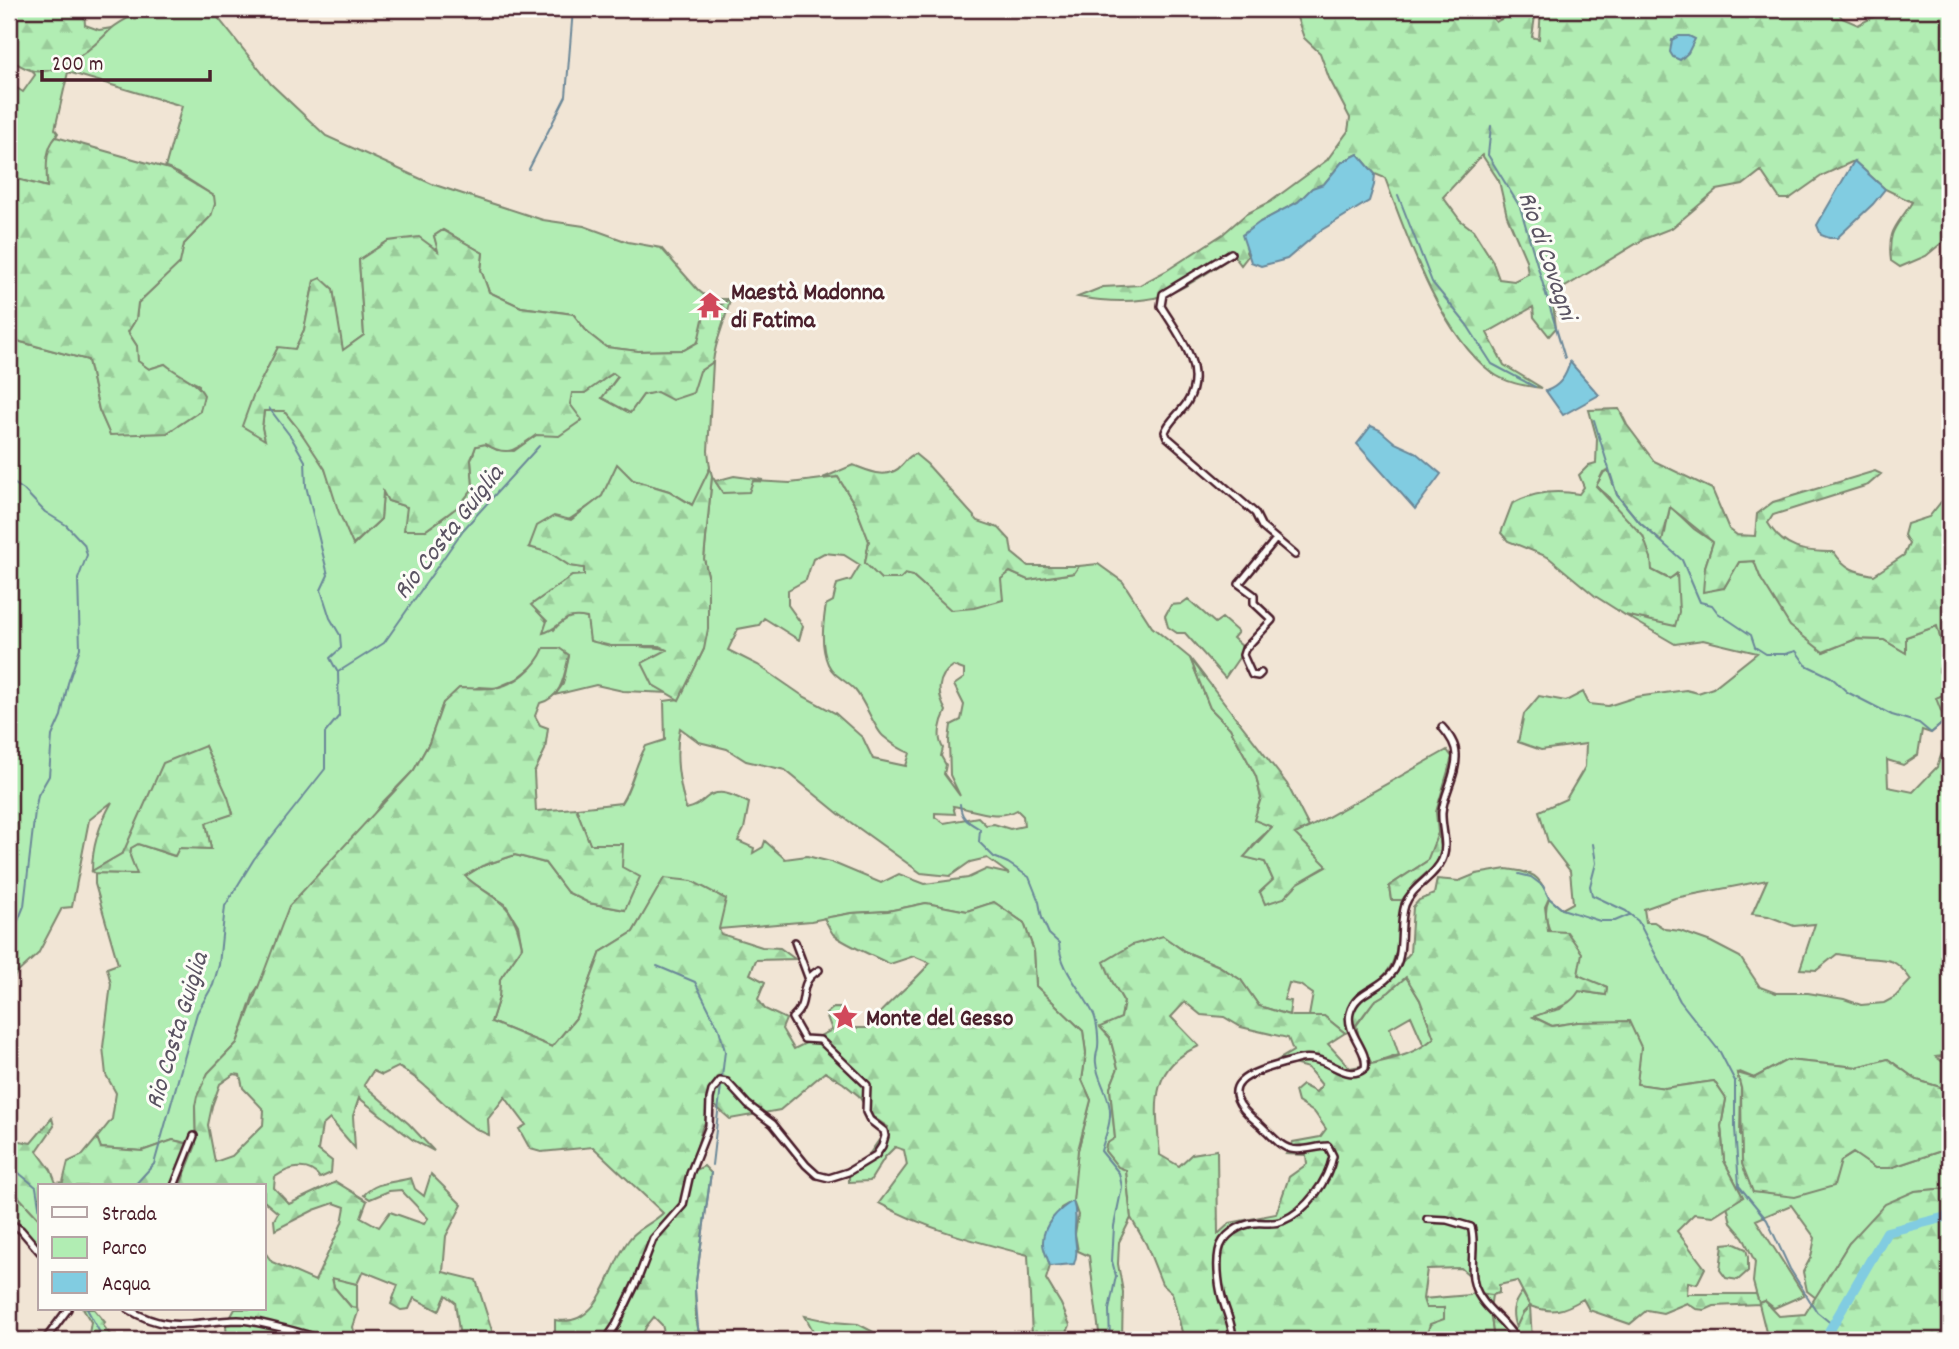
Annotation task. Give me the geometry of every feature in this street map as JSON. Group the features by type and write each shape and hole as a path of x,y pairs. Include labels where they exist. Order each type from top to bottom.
{"street":[{"path":"1231,253 1163,294 1161,306 1190,353 1196,385 1184,408 1165,432 1255,513 1262,527 1295,555"},
{"path":"1261,673 1258,676 1252,675 1243,655 1245,649 1272,620 1254,603 1254,595 1239,584 1276,539"},
{"path":"1233,1340 1233,1326 1222,1297 1219,1251 1223,1241 1240,1226 1256,1222 1278,1223 1294,1213 1321,1187 1333,1156 1328,1146 1297,1150 1282,1145 1240,1107 1235,1090 1239,1082 1249,1076 1302,1058 1323,1060 1347,1073 1356,1074 1365,1068 1366,1060 1354,1036 1350,1013 1359,997 1392,974 1398,957 1402,918 1407,901 1439,865 1444,852 1442,812 1456,753 1451,739 1442,727"},
{"path":"606,1340 637,1280 653,1239 683,1205 690,1174 709,1126 712,1091 720,1081 727,1082 748,1105 773,1124 817,1175 829,1178 848,1172 876,1155 882,1146 884,1131 870,1120 866,1112 867,1086 820,1040 804,1039 792,1018 801,1010 808,977 795,942"},
{"path":"808,977 819,970"},
{"path":"175,1184 194,1136"},
{"path":"1427,1219 1447,1220 1471,1227 1474,1235 1471,1265 1476,1291 1516,1340"},
{"path":"9,1222 21,1230 38,1250"},
{"path":"54,1329 62,1310"},
{"path":"45,1340 67,1310"},
{"path":"130,1310 161,1324 184,1325 242,1320 322,1340"}],"green space":[{"path":"9,9 84,9 85,25 99,30 112,28 87,51 67,64 45,71 34,71 9,59"},
{"path":"145,9 182,9 194,12 192,9 211,9 271,84 326,136 432,184 543,220 584,226 628,242 661,248 709,299 730,299 720,304 698,342 684,350 638,351 605,347 588,333 573,314 521,307 489,292 481,270 483,253 443,230 434,236 439,252 388,241 359,260 364,335 342,351 333,289 314,281 304,330 295,349 253,396 264,440 264,411 284,411 311,446 325,469 354,545 381,519 383,491 388,501 407,507 426,530 457,506 473,488 471,460 476,446 485,444 497,450 514,451 570,404 572,393 614,373 618,376 602,398 630,413 643,395 679,382 713,362 708,451 710,468 693,505 669,491 633,480 593,503 529,547 550,552 570,566 584,568 584,575 572,576 532,605 554,630 566,618 582,617 637,645 669,651 653,685 670,693 623,691 596,685 555,695 563,684 569,656 558,648 544,648 538,662 517,679 496,688 479,687 443,703 429,743 414,770 381,804 254,993 237,1043 208,1073 195,1106 196,1145 173,1140 142,1151 101,1148 97,1138 112,1119 116,1093 106,1075 103,1047 111,984 107,968 118,964 95,884 95,873 136,874 130,856 131,848 138,844 174,856 179,847 211,849 206,823 233,813 205,746 123,853 92,871 98,835 112,802 89,820 72,907 62,908 38,954 16,974 9,987 9,335 21,342 88,360 99,410 110,434 167,433 200,411 199,385 176,374 165,364 149,369 137,361 137,346 128,332 136,319 138,303 179,263 184,244 211,216 214,196 178,173 165,168 182,106 68,72 55,129 58,133 48,159 48,187 9,177 9,83 23,92 35,75 33,71 67,62 84,52 119,23"},
{"path":"1294,9 1484,9 1496,22 1503,18 1501,9 1536,9 1532,37 1539,39 1541,9 1836,9 1842,18 1858,25 1883,12 1893,13 1900,9 1950,9 1950,34 1945,52 1950,67 1950,236 1926,256 1900,267 1891,261 1890,242 1894,229 1912,202 1885,189 1854,161 1823,175 1789,199 1780,199 1761,171 1743,185 1717,190 1672,228 1644,239 1552,295 1556,328 1549,336 1534,317 1533,307 1487,333 1504,365 1542,388 1502,379 1473,355 1456,334 1427,282 1385,178 1375,174 1358,154 1342,162 1324,184 1312,188 1298,202 1260,222 1246,252 1248,256 1241,265 1234,256 1182,288 1156,298 1122,301 1078,297 1103,287 1140,285 1166,271 1223,234 1246,214 1270,202 1327,160 1348,131 1350,118 1329,78 1320,53 1304,38","holes":["1482,155 1499,181 1507,216 1526,260 1528,274 1514,281 1499,279 1492,260 1473,230 1460,220 1443,197"]},
{"path":"56,137 169,169 214,196 215,204 211,216 184,244 180,263 138,303 136,319 128,332 137,346 138,361 149,369 165,364 192,382 204,395 200,411 167,433 110,435 99,410 88,360 21,342 9,335 9,177 47,187 48,154"},
{"path":"443,230 483,253 481,270 489,292 521,307 573,314 588,333 606,347 638,351 684,350 698,342 704,315 730,299 713,362 700,371 693,393 672,400 657,392 643,395 630,413 602,398 618,377 613,373 585,393 572,393 570,404 582,420 559,436 536,435 517,448 506,451 485,444 476,446 471,460 473,488 459,506 426,530 404,530 407,507 388,501 383,492 381,519 353,545 325,469 284,411 264,411 262,428 265,440 242,426 253,396 278,347 295,349 304,330 314,281 321,278 333,289 343,350 364,335 359,260 388,241 419,237 438,251 434,236"},
{"path":"1619,409 1627,425 1654,461 1712,489 1729,529 1737,535 1755,536 1757,514 1773,502 1875,471 1881,474 1868,485 1773,515 1768,523 1788,544 1804,550 1834,552 1851,569 1862,573 1874,575 1904,555 1909,544 1904,535 1907,524 1929,517 1941,502 1950,505 1950,717 1943,716 1936,698 1949,692 1939,671 1944,652 1937,626 1906,637 1906,653 1884,640 1856,639 1823,652 1790,626 1761,579 1754,561 1739,562 1724,588 1703,592 1705,567 1713,542 1670,507 1662,542 1640,523 1617,495 1608,470 1603,472 1596,486 1643,536 1651,558 1652,570 1669,579 1677,574 1679,612 1675,626 1625,615 1595,596 1548,557 1508,541 1501,533 1512,504 1544,493 1579,494 1584,487 1579,475 1589,465 1596,463 1597,439 1589,410"},
{"path":"915,454 978,521 999,528 1010,540 1012,553 1028,566 1079,566 1074,573 1028,580 1010,572 1001,579 1003,600 974,608 951,610 913,576 905,574 900,579 881,579 865,563 869,541 855,505 838,477 823,478 853,465 878,473 891,473"},
{"path":"617,464 633,480 669,491 692,505 710,468 712,476 704,559 708,575 708,629 704,649 679,700 653,685 642,663 667,650 659,646 611,646 590,641 587,618 573,617 543,633 547,621 531,605 572,576 584,575 584,568 570,566 550,553 529,547 537,526 554,516 571,520 602,496"},
{"path":"1608,470 1665,533 1670,506 1694,529 1713,542 1705,567 1724,588 1739,562 1754,561 1761,579 1823,652 1856,639 1884,640 1905,652 1906,637 1937,626 1944,652 1939,671 1949,692 1943,716 1950,717 1950,725 1944,722 1931,733 1922,730 1918,755 1903,765 1887,760 1888,787 1913,792 1937,767 1944,747 1950,740 1950,1055 1936,1057 1950,1067 1950,1090 1917,1080 1888,1059 1857,1067 1787,1060 1754,1078 1737,1073 1741,1088 1740,1135 1841,1161 1854,1153 1875,1168 1890,1168 1950,1148 1950,1188 1915,1191 1849,1243 1816,1298 1807,1291 1803,1272 1811,1257 1815,1238 1791,1205 1756,1220 1804,1295 1774,1308 1765,1301 1759,1304 1753,1282 1755,1262 1743,1237 1731,1223 1727,1205 1743,1197 1724,1161 1721,1126 1726,1099 1714,1081 1665,1088 1636,1084 1641,1047 1578,1022 1552,1026 1532,1016 1560,1009 1579,991 1606,995 1607,987 1583,978 1570,966 1552,938 1546,917 1549,898 1562,909 1573,903 1570,871 1548,842 1539,811 1566,799 1585,767 1586,744 1541,750 1518,742 1524,714 1539,696 1566,701 1583,692 1589,704 1608,706 1636,697 1686,690 1698,693 1713,688 1757,653 1703,640 1675,644 1625,615 1675,625 1676,574 1670,579 1651,570 1651,558 1607,495 1596,486","holes":["1767,880 1752,914 1768,916 1794,926 1815,924 1800,969 1817,970 1837,954 1891,961 1901,967 1911,980 1895,997 1884,1003 1861,1005 1808,993 1776,993 1760,987 1740,957 1711,942 1680,931 1665,929 1654,922 1646,922 1644,909 1675,898"]},
{"path":"712,476 723,493 753,481 790,483 838,477 855,505 869,541 865,563 913,576 936,596 1001,578 1010,572 1028,580 1074,573 1079,566 1098,564 1123,582 1152,627 1190,658 1210,708 1230,728 1256,776 1261,798 1257,809 1272,827 1245,857 1265,862 1273,880 1260,892 1284,898 1298,883 1327,867 1294,834 1447,750 1452,757 1436,812 1436,844 1427,861 1389,886 1391,900 1402,900 1393,962 1382,978 1360,994 1349,1007 1348,1032 1345,1033 1324,1016 1309,1016 1313,994 1300,985 1289,983 1284,1000 1291,1001 1289,1015 1259,1006 1241,980 1219,966 1184,951 1163,937 1112,981 1124,1002 1121,1018 1110,1038 1118,1068 1110,1088 1115,1138 1126,1170 1131,1218 1119,1242 1118,1264 1123,1292 1122,1340 1100,1340 1089,1256 1078,1251 1075,1234 1078,1215 1073,1201 1074,1177 1091,1100 1082,1080 1086,1053 1083,1031 1036,986 1034,951 1024,923 994,902 967,911 926,903 811,921 719,929 665,878 633,932 601,952 576,1018 552,1047 491,1022 499,997 500,979 522,947 518,925 505,904 464,877 482,866 515,855 545,863 567,892 589,903 625,910 622,867 590,845 576,808 621,803 646,746 665,740 664,701 679,699 704,649 708,575 704,559","holes":["824,553 844,555 860,565 851,580 837,584 833,601 826,605 823,635 825,657 833,672 858,695 880,733 910,753 906,766 873,759 863,738 835,713 803,696 758,665 728,650 738,629 759,625 764,618 799,640 803,626 788,605 788,590 806,580 813,559","953,666 964,670 964,678 954,685 964,705 961,720 951,725 949,740 950,775 960,796 944,774 946,765 941,756 943,748 940,729 946,711 940,687 947,670","680,728 699,742 727,749 746,761 785,770 839,814 921,873 950,876 970,862 987,858 1009,874 987,869 968,878 925,884 899,874 881,883 831,862 807,856 785,859 765,841 763,847 753,853 754,848 738,841 744,829 749,803 728,794 717,793 686,809 677,749","953,806 994,814 1017,810 1023,816 1024,826 1010,829 994,824 986,825 978,817 944,823 935,817 935,813 955,814"]},
{"path":"734,476 763,480 753,481 749,492 723,493 715,481"},
{"path":"1188,599 1215,623 1222,618 1238,632 1233,638 1245,649 1225,678 1185,633 1177,633 1168,627 1165,616 1171,605 1181,604"},
{"path":"544,648 559,648 569,655 558,690 554,696 540,703 535,716 540,725 548,728 545,750 534,773 536,811 576,808 590,844 623,844 622,867 640,877 625,910 589,903 567,892 545,863 515,855 482,866 465,876 508,910 514,919 522,947 500,979 499,997 491,1022 552,1047 576,1018 601,952 633,932 664,878 692,881 726,899 719,929 721,934 762,947 780,948 795,959 756,960 750,974 765,982 758,999 765,1009 786,1019 782,1029 794,1049 832,1030 826,1014 833,1008 844,1008 851,1018 853,1028 867,1028 930,963 914,956 890,964 837,937 824,918 888,911 926,903 967,911 994,902 1024,923 1034,951 1036,986 1083,1031 1086,1053 1082,1080 1091,1100 1078,1150 1073,1201 1061,1208 1043,1242 1050,1266 1046,1279 1070,1325 1064,1340 1036,1340 1032,1336 1028,1255 933,1227 879,1203 907,1165 904,1150 895,1147 885,1157 870,1181 849,1182 849,1172 870,1153 888,1127 870,1115 859,1096 825,1072 780,1110 730,1119 714,1105 702,1128 690,1173 704,1166 711,1173 695,1289 696,1319 701,1340 666,1340 662,1325 654,1317 640,1340 555,1340 555,1320 571,1320 583,1315 593,1306 628,1241 663,1213 593,1147 541,1152 530,1149 519,1129 526,1125 505,1097 488,1119 489,1135 465,1121 422,1083 398,1067 382,1075 373,1071 364,1085 409,1124 434,1151 413,1140 359,1098 353,1116 355,1148 330,1119 322,1126 318,1150 332,1161 331,1173 320,1178 305,1168 292,1169 275,1177 274,1188 289,1204 336,1182 367,1201 361,1217 379,1227 390,1212 424,1224 428,1218 401,1190 389,1191 370,1199 364,1195 380,1185 411,1178 415,1189 424,1196 431,1174 462,1205 446,1236 443,1272 476,1280 495,1340 491,1340 486,1332 459,1331 455,1302 446,1295 439,1311 414,1298 409,1309 401,1310 391,1304 398,1285 363,1271 357,1284 332,1278 334,1287 351,1307 357,1308 353,1327 356,1340 227,1340 226,1325 234,1310 266,1310 266,1254 272,1262 315,1281 342,1223 345,1207 334,1203 275,1230 274,1220 278,1213 266,1203 266,1184 181,1184 196,1145 197,1096 208,1073 237,1043 289,906 414,770 429,743 443,703 459,688 493,688 509,684 530,668","holes":["234,1074 240,1075 243,1088 264,1110 263,1125 232,1156 215,1162 208,1125 220,1084"]},
{"path":"1190,658 1287,784 1309,827 1295,834 1327,866 1298,883 1284,898 1265,904 1260,892 1273,880 1265,862 1244,857 1272,827 1254,820 1261,798 1256,776 1230,728 1210,708"},
{"path":"205,746 233,814 206,823 211,849 179,848 175,856 138,844 131,848 130,856 137,874 92,871 123,853 163,763"},
{"path":"1438,833 1442,852 1438,863 1415,883 1402,900 1391,900 1389,886 1427,861"},
{"path":"1506,869 1529,873 1538,879 1549,898 1545,907 1548,931 1567,932 1582,953 1578,975 1607,987 1606,995 1579,991 1570,1002 1533,1017 1552,1026 1578,1022 1629,1021 1641,1047 1637,1084 1665,1088 1714,1081 1726,1099 1721,1126 1724,1161 1743,1197 1713,1216 1694,1214 1677,1231 1705,1268 1697,1284 1688,1282 1687,1294 1756,1294 1759,1303 1765,1301 1779,1316 1805,1314 1849,1243 1885,1204 1915,1191 1950,1188 1950,1326 1937,1340 1768,1340 1759,1304 1714,1306 1705,1310 1696,1309 1687,1303 1663,1313 1647,1310 1630,1324 1589,1310 1583,1299 1558,1310 1530,1306 1517,1281 1499,1285 1499,1293 1492,1295 1473,1292 1470,1276 1461,1268 1427,1269 1423,1299 1426,1308 1444,1308 1444,1319 1430,1324 1425,1340 1184,1340 1172,1293 1162,1284 1146,1244 1131,1218 1126,1170 1118,1167 1105,1151 1106,1144 1115,1138 1110,1088 1118,1068 1110,1038 1100,1027 1121,1018 1124,1002 1104,962 1132,945 1163,936 1184,951 1219,966 1241,980 1259,1006 1292,1016 1324,1016 1345,1033 1328,1044 1350,1068 1383,1061 1406,1055 1434,1038 1420,1000 1406,977 1374,1001 1356,1025 1358,1034 1350,1022 1355,1002 1387,979 1410,953 1413,907 1419,900 1434,894 1437,879 1459,881 1476,874","holes":["1185,1002 1201,1015 1224,1017 1241,1027 1288,1038 1293,1051 1278,1060 1308,1068 1322,1085 1316,1092 1302,1085 1295,1091 1298,1102 1315,1113 1326,1129 1320,1137 1293,1142 1286,1154 1306,1155 1307,1164 1289,1177 1276,1214 1230,1223 1218,1234 1217,1150 1192,1154 1179,1166 1160,1155 1157,1121 1158,1091 1163,1078 1170,1066 1182,1055 1199,1046 1171,1017"]},
{"path":"1406,976 1420,1000 1434,1038 1424,1046 1411,1016 1390,1028 1399,1055 1372,1064 1361,1044 1356,1026 1374,1001 1389,992"},
{"path":"1888,1059 1917,1080 1950,1090 1950,1148 1890,1168 1875,1168 1853,1153 1841,1161 1834,1186 1795,1197 1753,1192 1742,1164 1741,1088 1737,1073 1754,1078 1787,1060 1857,1067"},
{"path":"52,1118 54,1126 37,1151 51,1170 56,1183 63,1182 68,1162 83,1155 97,1138 101,1148 142,1151 173,1140 189,1144 173,1184 38,1184 38,1218 17,1195 9,1194 9,1139 31,1143"},
{"path":"9,1194 17,1195 38,1218 38,1245 23,1229 9,1218"},
{"path":"1733,1243 1746,1249 1748,1257 1748,1271 1738,1280 1726,1278 1720,1270 1723,1244"},
{"path":"332,1277 357,1284 357,1308 351,1307 334,1287"},
{"path":"1473,1292 1492,1295 1490,1309 1494,1340 1425,1340 1430,1324 1443,1308 1426,1309 1423,1299 1470,1295"},
{"path":"1522,1292 1530,1306 1523,1313 1516,1328 1513,1309"},
{"path":"1530,1306 1532,1340 1494,1340 1490,1309 1513,1334 1523,1313"},
{"path":"84,1310 95,1310 105,1322 103,1325 114,1340 100,1340 89,1334 91,1322"},
{"path":"805,1316 858,1324 889,1340 818,1340"}],"water":[{"path":"1679,36 1695,39 1688,53 1680,60 1670,52 1672,40"},
{"path":"1358,154 1375,174 1369,201 1320,231 1287,259 1261,266 1251,262 1242,235 1298,202 1312,188 1324,184 1342,162"},
{"path":"1854,161 1885,189 1837,238 1821,235 1817,225"},
{"path":"1570,362 1599,395 1563,415 1546,391 1562,380"},
{"path":"1371,426 1395,443 1415,452 1441,474 1415,509 1357,444"},
{"path":"1073,1201 1076,1215 1074,1264 1050,1266 1043,1246 1045,1230 1057,1213"}],"waterway":[{"path":"529,169 566,96 573,9"},
{"name":"Rio di Covagni","path":"1491,126 1488,155 1520,207 1565,358"},
{"name":"Rio di Covagni","path":"1398,195 1432,282 1467,325 1492,364 1535,387"},
{"path":"269,408 305,461 306,486 328,575 321,590 330,618 340,635 341,648 330,658 337,671"},
{"name":"Rio di Covagni","path":"1594,420 1617,495 1640,523 1682,560 1700,602 1712,605 1718,613 1751,635 1755,647 1766,654 1796,651 1806,665 1831,677 1847,692 1892,715 1919,723 1931,733 1944,722 1950,725"},
{"name":"Rio Costa Guiglia","path":"136,1184 154,1164 197,1013 213,985 219,965 225,906 254,859 325,769 325,733 339,716 338,672 384,643 463,530 539,446"},
{"path":"9,480 24,490 45,512 66,525 84,544 87,555 78,579 80,648 68,683 61,716 52,736 49,776 38,795 35,811 24,906 9,943"},
{"path":"960,804 966,820 980,829 979,842 994,857 1029,877 1049,934 1059,943 1063,962 1095,1018 1098,1031 1097,1068 1110,1110 1101,1151 1119,1173 1122,1187 1114,1226 1112,1261 1116,1276 1109,1310 1110,1340"},
{"path":"1593,844 1596,863 1590,886 1592,895 1626,911 1638,921 1680,1001 1720,1052 1735,1081 1739,1186 1767,1220 1790,1269 1817,1312 1833,1325"},
{"path":"1519,874 1531,877 1543,886 1549,898 1562,909 1600,921 1615,921 1629,915"},
{"path":"657,966 695,982 719,1029 725,1051 722,1077"},
{"path":"712,1165 721,1086"},
{"path":"9,1167 36,1187 38,1200"},
{"path":"699,1340 695,1289 711,1173"},
{"path":"1824,1340 1887,1232 1950,1216"},
{"path":"88,1310 104,1340"}],"place":[{"name":"Maestà Madonna di Fatima","path":"710,305"},
{"name":"Monte del Gesso","path":"845,1017"}]}
